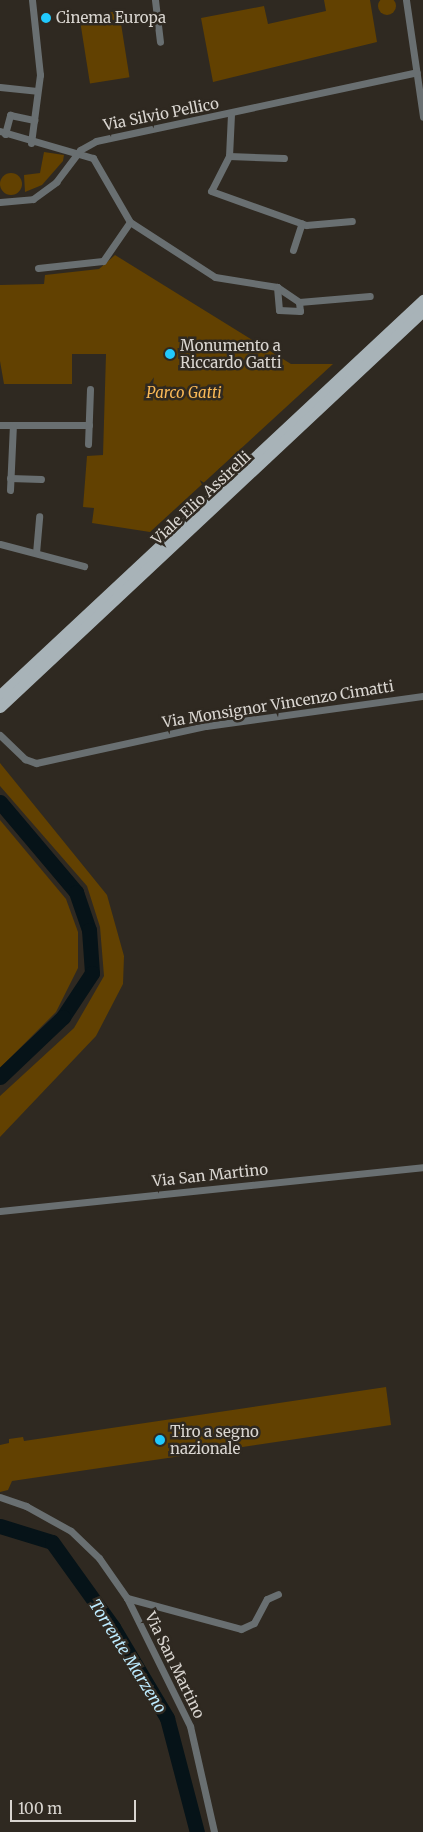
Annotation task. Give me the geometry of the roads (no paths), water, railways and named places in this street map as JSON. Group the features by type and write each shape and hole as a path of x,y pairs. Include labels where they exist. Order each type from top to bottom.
{"main road":[{"name":"Viale Elio Assirelli","path":"0,695 423,309"},
{"name":"Viale Elio Assirelli","path":"0,707 323,399"}],"street":[{"path":"31,143 38,91 38,28 32,0"},
{"path":"155,0 160,42"},
{"path":"406,0 423,117"},
{"name":"Via Silvio Pellico","path":"0,202 33,199 56,182 80,150 96,141 231,114 417,72"},
{"path":"0,86 38,91"},
{"name":"Via Silvio Pellico","path":"231,114 229,156 211,190 302,223 352,221"},
{"path":"34,120 10,115 3,133 31,143 80,150 102,170 130,222 215,278 277,287 299,302 370,296"},
{"path":"229,156 284,158"},
{"path":"38,268 103,261 130,222"},
{"path":"293,250 302,223"},
{"path":"277,287 278,310 300,311 299,302"},
{"path":"88,444 90,389"},
{"path":"0,425 89,425"},
{"path":"10,490 13,425"},
{"path":"10,478 40,479"},
{"path":"36,553 39,516"},
{"path":"0,544 84,566"},
{"name":"Via Monsignor Vincenzo Cimatti","path":"0,735 25,759 36,763 206,726 423,696"},
{"name":"Via San Martino","path":"0,1211 423,1167"},
{"name":"Via San Martino","path":"0,1497 26,1506 71,1531 99,1558 126,1598 190,1726 214,1832"},
{"name":"Via San Martino","path":"126,1598 241,1629 254,1623 267,1599 278,1594"}],"waterway":[{"path":"0,802 76,892 89,930 92,973 63,1017 0,1077"},
{"name":"Torrente Marzeno","path":"0,1526 52,1542 113,1627 167,1718 197,1832"}],"place":[{"name":"Cinema Europa","path":"46,18"},
{"name":"Monumento a Riccardo Gatti","path":"170,354"},
{"name":"Tiro a segno nazionale","path":"160,1440"}],"park label":[{"name":"Parco Gatti","path":"184,393"}]}
